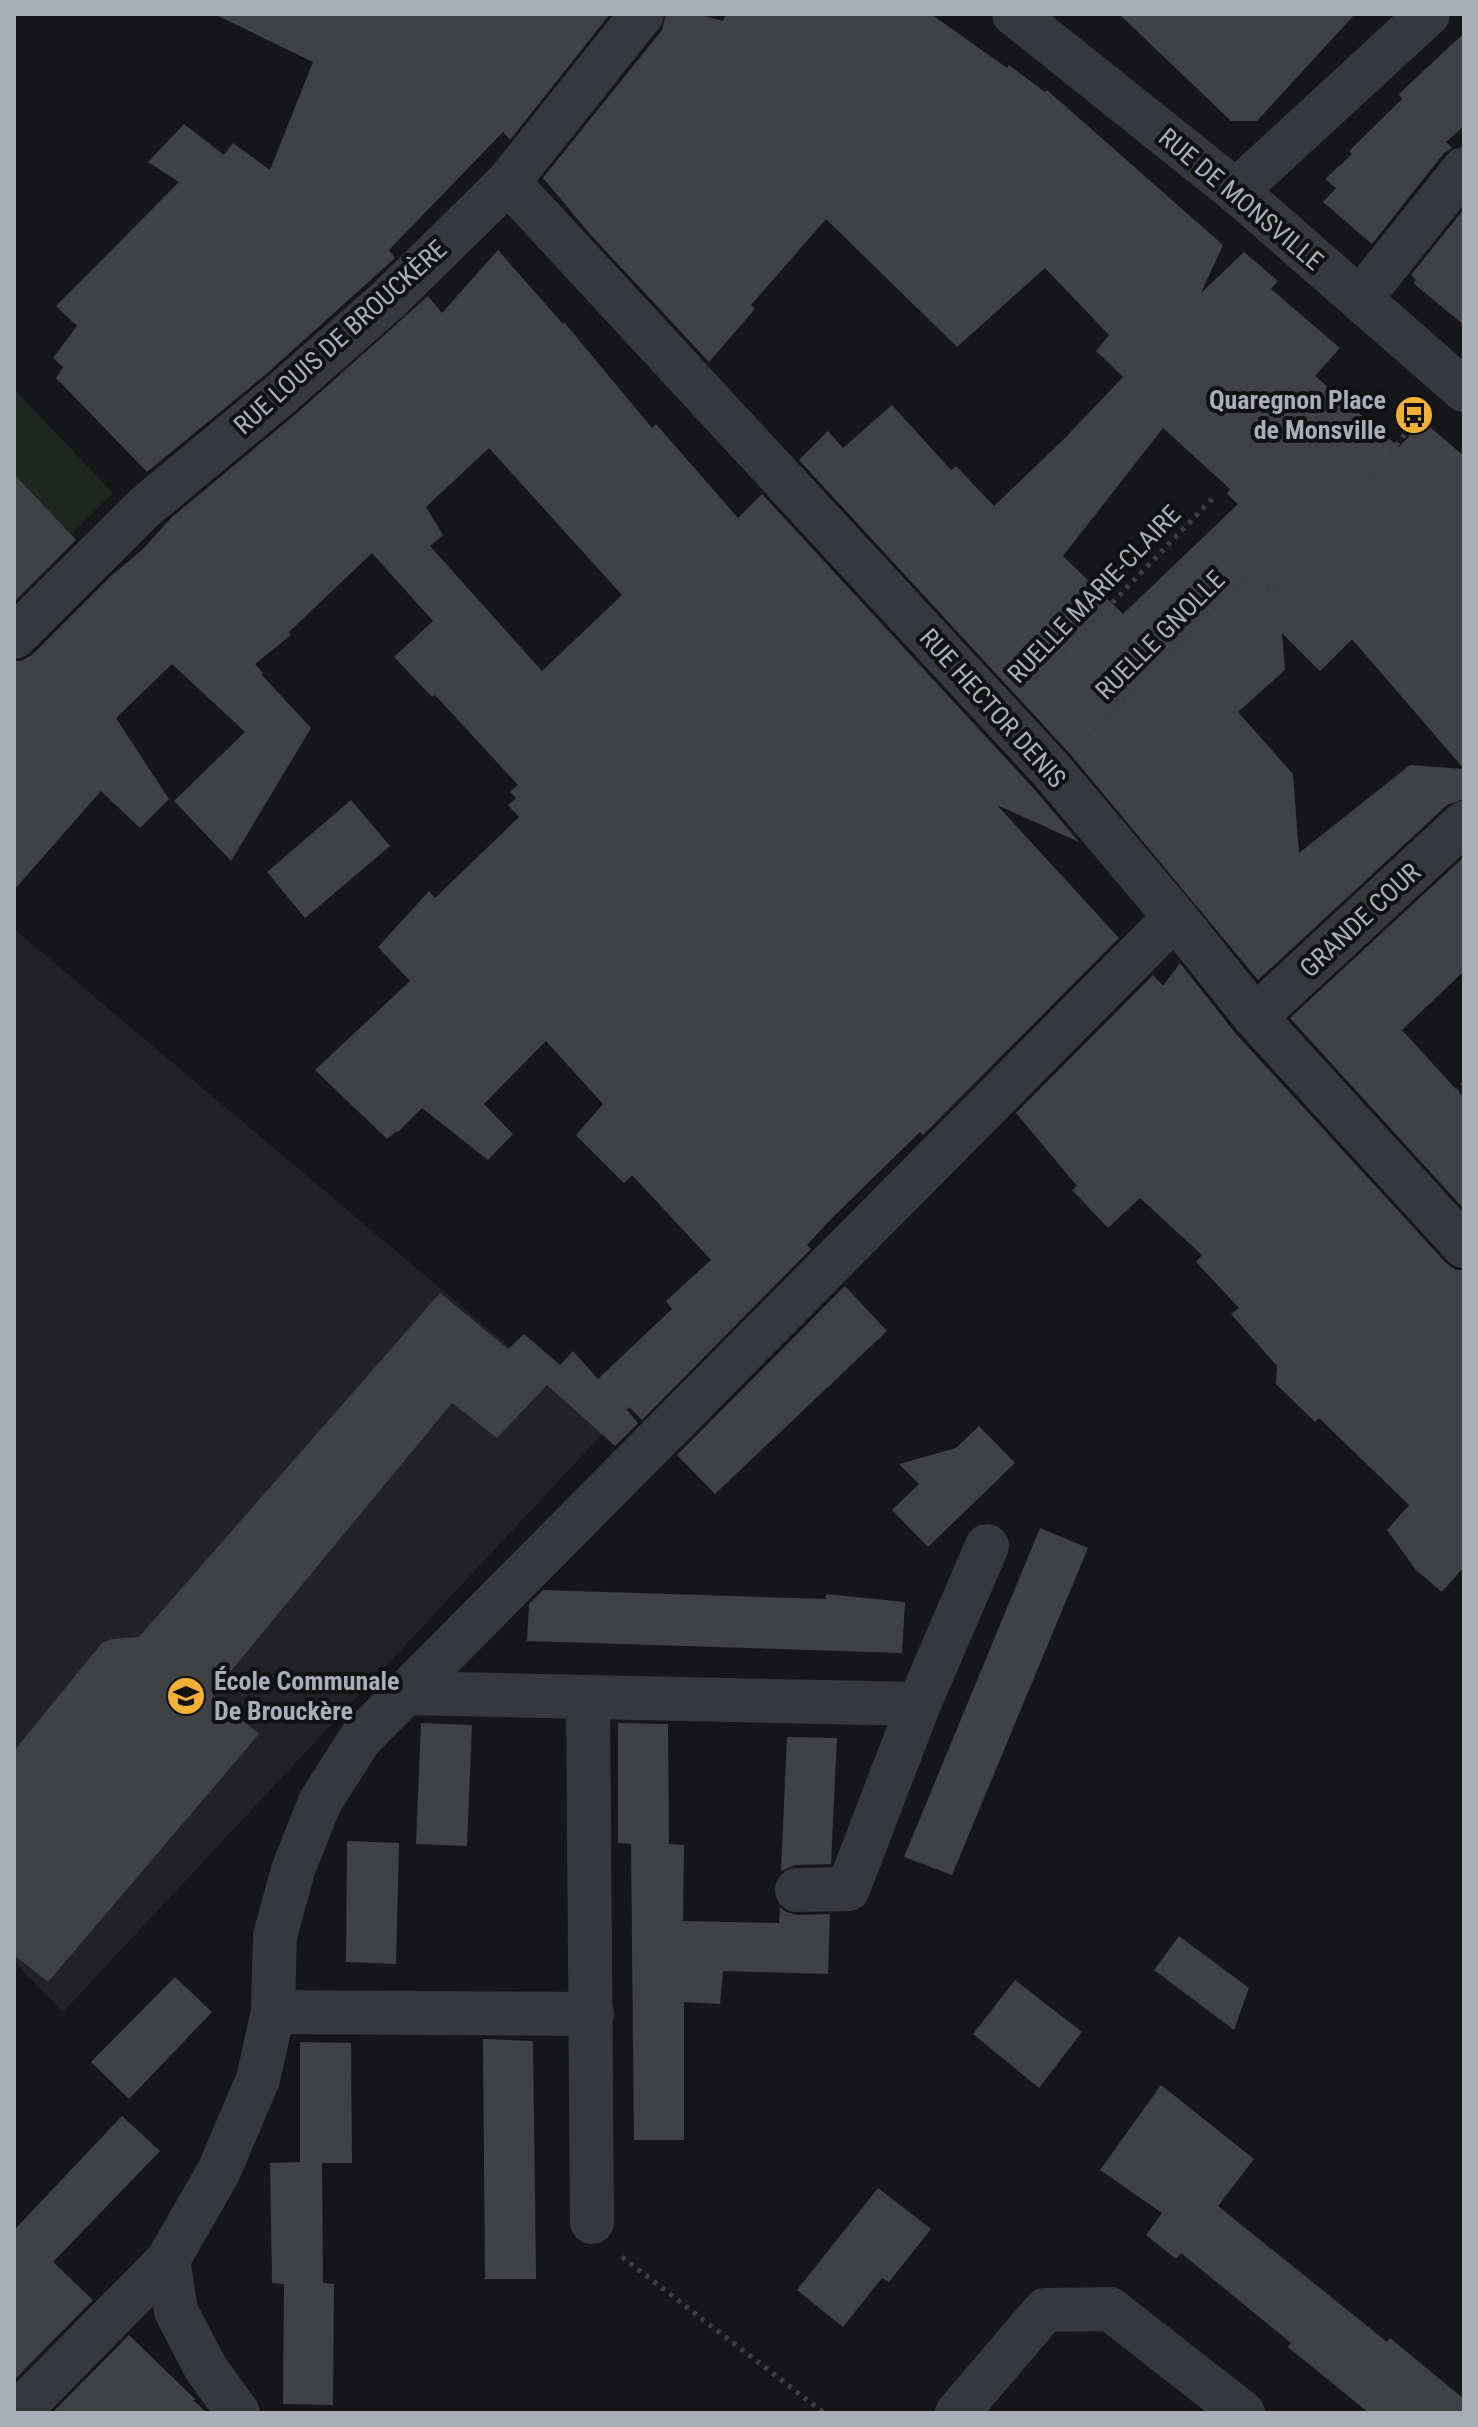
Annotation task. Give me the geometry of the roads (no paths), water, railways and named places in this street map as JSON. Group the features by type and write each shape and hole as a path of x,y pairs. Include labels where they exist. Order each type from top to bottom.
{"street":[{"name":"RUE LOUIS DE BROUCKÈRE","path":"14,637 146,506 388,300 508,182 642,14"},
{"name":"RUE DE MONSVILLE","path":"1014,14 1236,191 1458,384"},
{"path":"1236,191 1428,14"},
{"path":"1360,299 1464,169"},
{"name":"RUE HECTOR DENIS","path":"508,182 1053,772 1255,1017 1464,1246"},
{"name":"GRANDE COUR","path":"1255,1017 1464,823"},
{"path":"17,2413 168,2260 219,2171 258,2079 273,2012 275,1936 293,1870 320,1802 360,1739 1175,917"},
{"path":"797,1890 848,1889 919,1704 987,1546"},
{"path":"405,1693 919,1704"},
{"path":"588,1698 592,2222"},
{"path":"273,2012 592,2014"},
{"path":"168,2260 176,2311 205,2367 238,2413"},
{"path":"957,2413 1045,2310 1110,2309 1243,2413"}],"place":[{"name":"Quaregnon Place de Monsville","path":"1414,415"},
{"name":"École Communale De Brouckère","path":"186,1696"}]}
